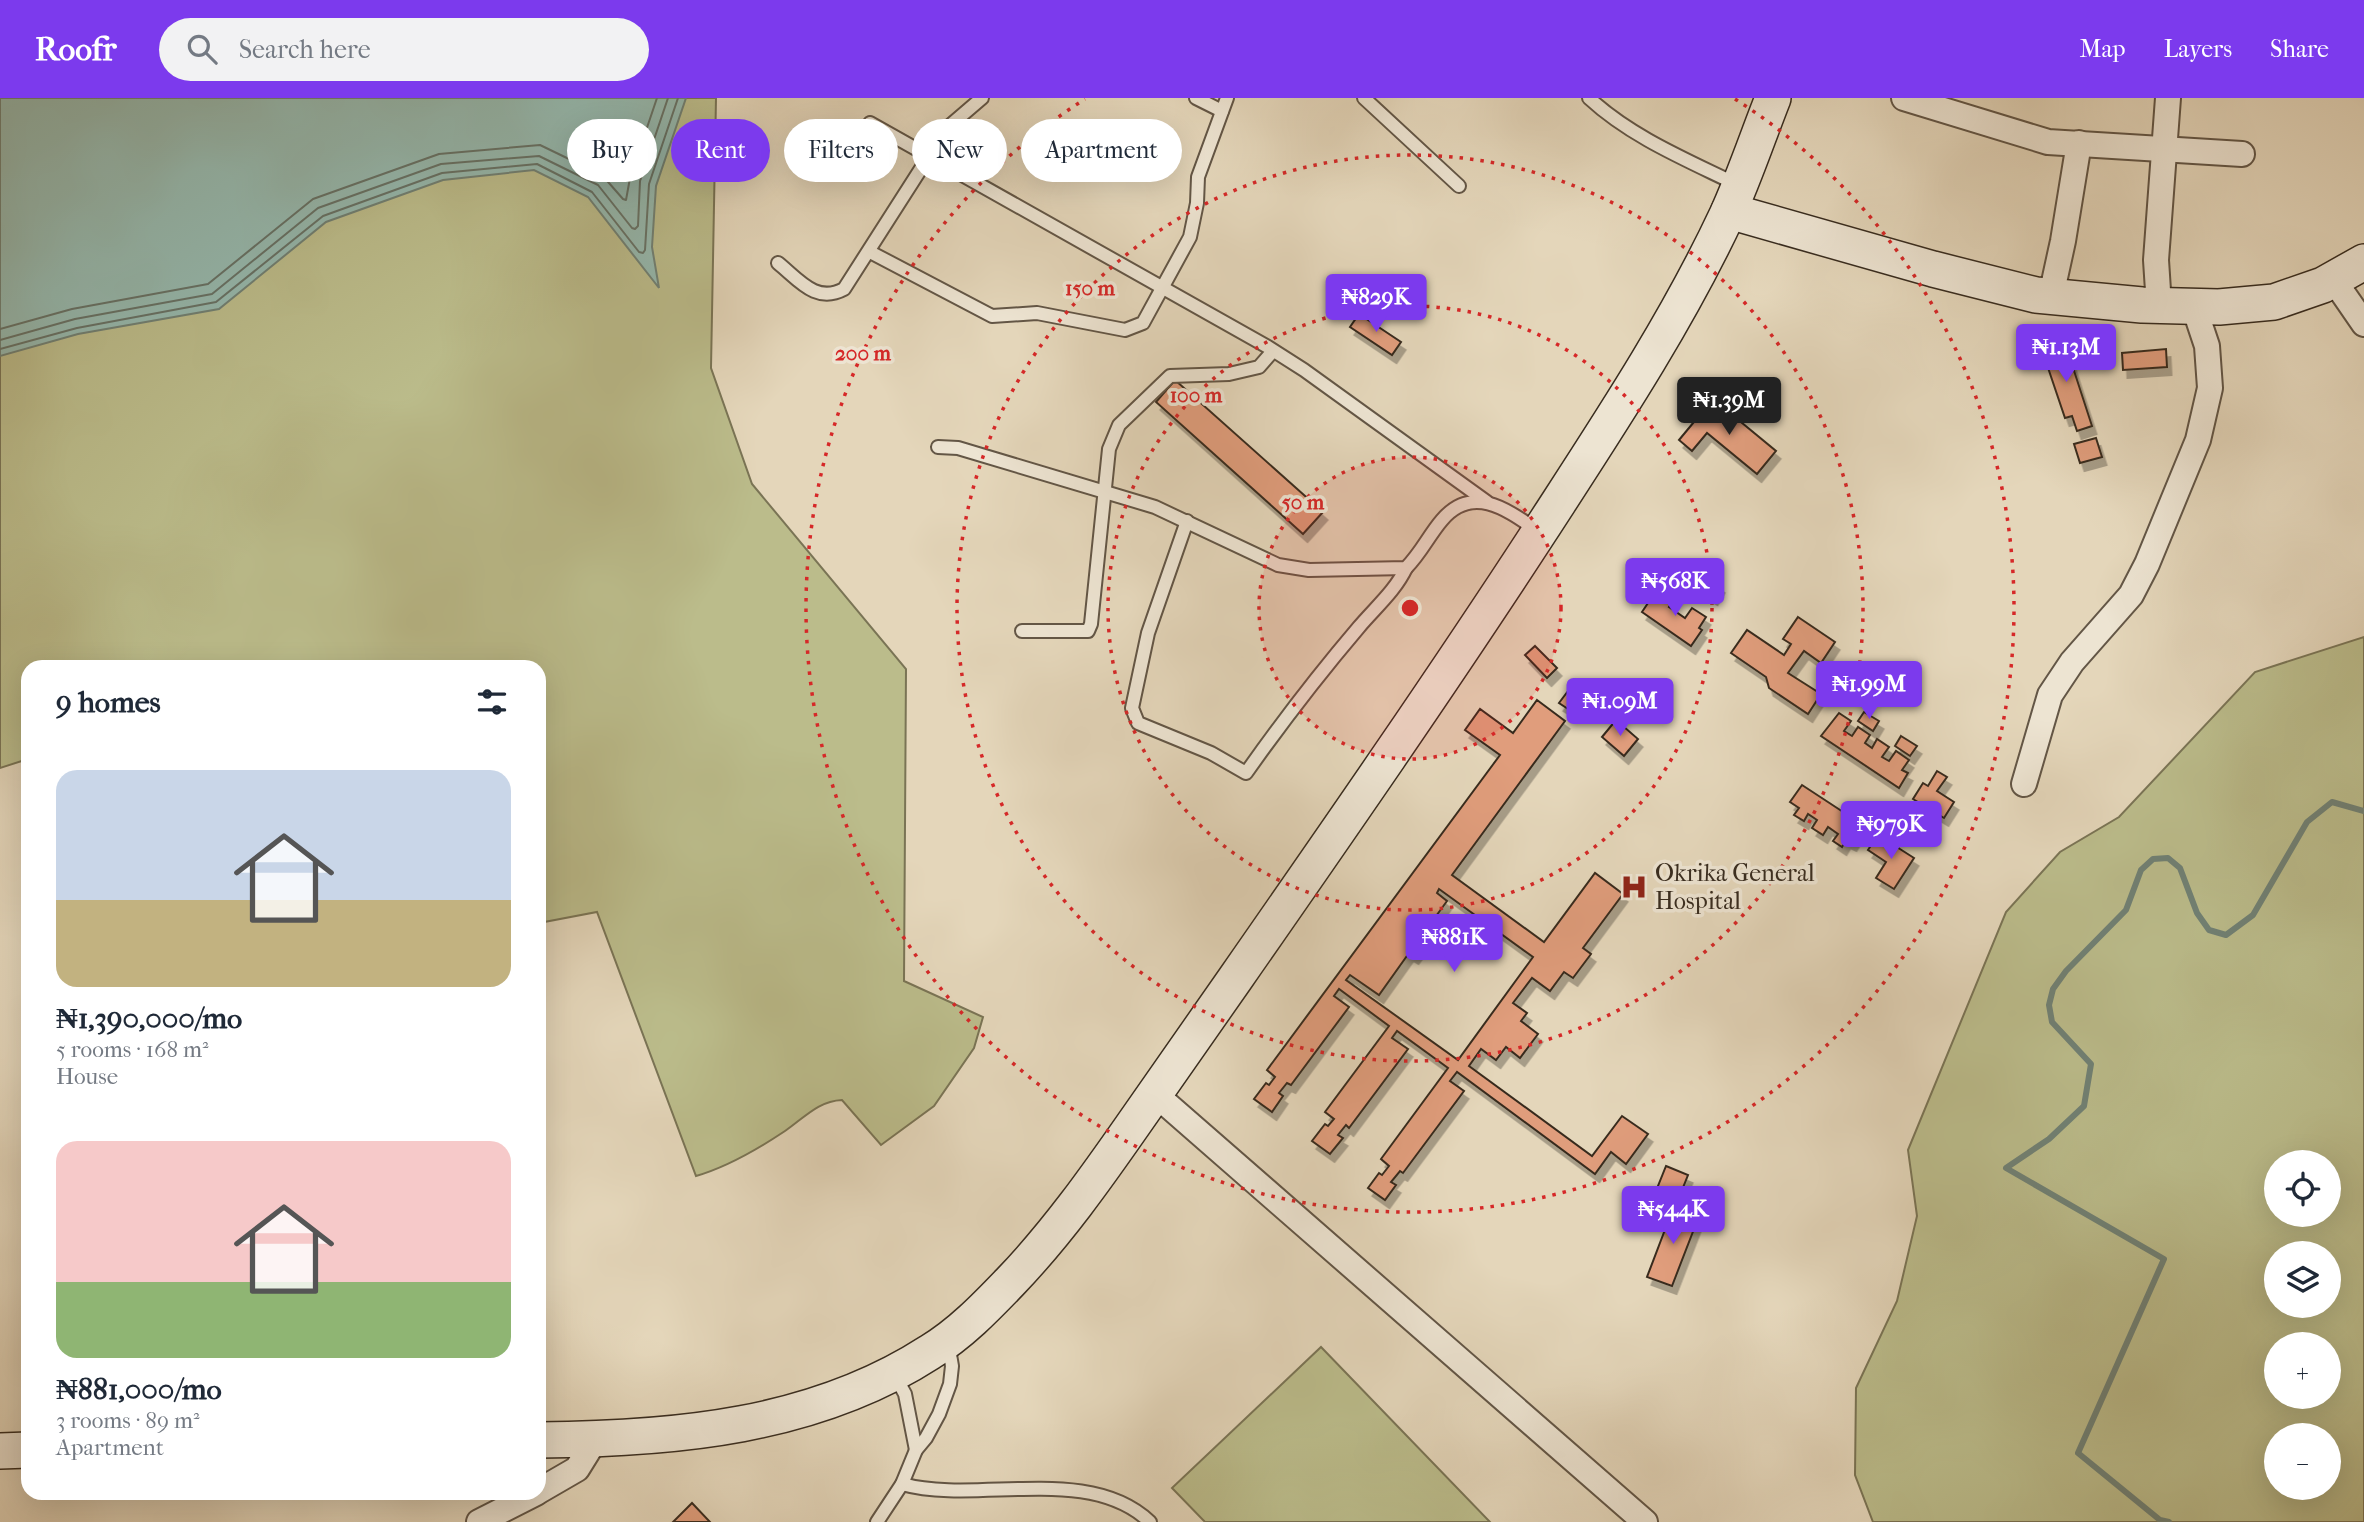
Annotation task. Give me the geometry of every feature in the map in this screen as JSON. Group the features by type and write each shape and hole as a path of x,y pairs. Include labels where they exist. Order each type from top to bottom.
{"street":[{"path":"546,1440 664,1436 767,1420 851,1393 893,1373 947,1340 985,1307 1064,1221 1352,810 1504,587 1603,435 1664,334 1734,198 1773,98"},
{"path":"1904,98 2048,142 2242,155"},
{"path":"2159,306 2156,260 2168,98"},
{"path":"2051,296 2063,241 2078,143"},
{"path":"1734,198 1933,269 2036,295 2159,306 2219,307 2274,302 2333,279 2364,262"},
{"path":"2333,279 2364,324"},
{"path":"2024,784 2050,695 2072,662 2131,595 2147,564 2198,440 2210,388 2207,346 2194,307"},
{"path":"1155,1094 1645,1522"},
{"path":"546,1487 577,1469 595,1440"},
{"path":"0,1451 21,1450"},
{"path":"479,1522 522,1500"}],"lane":[{"path":"958,119 982,98"},
{"path":"1196,98 1222,111"},
{"path":"870,252 992,316 1037,313 1125,330 1143,323 1190,237 1197,203 1198,177 1227,98"},
{"path":"1364,98 1458,186"},
{"path":"1589,98 1604,112 1664,149 1734,198"},
{"path":"778,263 816,293 833,295 844,289 870,252 912,182"},
{"path":"976,182 1273,351 1488,502 1507,509 1539,531"},
{"path":"1022,631 1088,631 1091,624 1109,449 1119,425 1170,376 1229,374 1259,367 1273,351"},
{"path":"938,447 958,448 1155,507 1256,557 1278,565 1309,570 1406,568"},
{"path":"1187,521 1148,632 1132,708 1138,723 1211,753 1246,773 1277,729 1360,625 1399,583 1406,568 1418,556 1444,518 1464,503 1488,502"},
{"path":"877,1522 902,1484 916,1450 939,1414 950,1384 952,1366 947,1340"},
{"path":"893,1373 905,1394 916,1450"},
{"path":"902,1484 921,1489 943,1490 1029,1488 1081,1491 1117,1502 1150,1522"}],"green space":[{"path":"612,98 716,98 716,119 671,119 671,182 714,182 711,368 752,484 906,669 904,981 983,1017 974,1048 934,1106 881,1145 842,1100 833,1101 818,1107 742,1157 696,1176 597,912 546,922 546,660 21,660 21,761 0,768 0,156"},
{"path":"2364,637 2364,1522 1873,1522 1855,1475 1856,1388 1897,1301 1917,1216 1908,1150 2006,912 2060,852 2119,817 2255,672"},
{"path":"1321,1347 1490,1522 1205,1522 1172,1488"}],"water":[{"path":"0,98 686,98 679,119 671,119 671,142 656,186 652,247 659,288 588,197 534,170 443,180 326,222 219,309 78,334 0,356"}],"building":[{"path":"1359,314 1401,342 1392,355 1350,327"},
{"path":"2064,340 2092,426 2077,431 2072,416 2065,418 2041,347"},
{"path":"2166,349 2167,367 2123,370 2122,353"},
{"path":"1175,380 1323,512 1303,534 1156,402"},
{"path":"1713,399 1776,451 1757,474 1707,433 1692,451 1679,440"},
{"path":"2096,438 2102,457 2080,463 2074,444"},
{"path":"1686,562 1720,585 1713,597 1678,574"},
{"path":"1665,589 1676,597 1669,607 1685,618 1692,608 1706,617 1699,628 1702,630 1691,646 1642,612 1652,597 1657,600"},
{"path":"1798,617 1835,642 1821,663 1804,651 1788,673 1821,694 1808,714 1769,688 1766,677 1731,653 1747,630 1784,655 1791,644 1783,639"},
{"path":"1535,646 1557,668 1547,678 1525,655"},
{"path":"1571,687 1583,695 1571,711 1559,703"},
{"path":"1537,700 1565,721 1452,875 1544,942 1595,873 1623,894 1583,948 1591,954 1573,978 1564,972 1550,991 1532,978 1513,1003 1527,1013 1521,1021 1538,1034 1520,1058 1506,1047 1496,1060 1481,1049 1469,1066 1592,1156 1622,1116 1648,1134 1626,1164 1611,1152 1595,1174 1457,1072 1450,1081 1464,1091 1403,1173 1400,1171 1391,1182 1396,1185 1385,1200 1368,1188 1379,1173 1382,1175 1389,1166 1381,1159 1448,1068 1397,1031 1392,1038 1408,1049 1349,1128 1346,1125 1338,1135 1343,1138 1330,1154 1312,1141 1325,1124 1328,1126 1334,1119 1325,1112 1389,1026 1339,989 1334,996 1349,1007 1291,1085 1287,1083 1279,1093 1283,1096 1272,1112 1254,1099 1266,1083 1269,1085 1275,1077 1267,1070 1500,755 1465,730 1480,709 1513,733","holes":["1439,889 1533,957 1458,1060 1346,980 1350,975 1379,995 1409,953 1414,956 1428,938 1423,934 1447,901 1437,893"]},
{"path":"1864,712 1879,721 1873,731 1858,721"},
{"path":"1839,713 1851,721 1844,731 1852,736 1858,727 1870,735 1865,743 1872,748 1877,739 1889,747 1882,757 1889,761 1896,751 1909,760 1902,770 1908,773 1899,788 1821,736"},
{"path":"1616,720 1638,739 1624,756 1602,737"},
{"path":"1901,736 1917,746 1910,756 1895,746"},
{"path":"1937,771 1947,777 1937,791 1954,802 1944,818 1913,799 1923,783 1928,786"},
{"path":"1802,785 1863,825 1852,843 1846,840 1842,847 1833,841 1838,834 1828,827 1823,835 1812,828 1817,820 1808,814 1804,821 1794,815 1799,808 1790,802"},
{"path":"1878,835 1914,858 1894,889 1876,878 1886,862 1868,850"},
{"path":"1666,1166 1688,1175 1678,1200 1656,1191"},
{"path":"1674,1206 1699,1216 1672,1286 1647,1277"},
{"path":"692,1503 710,1522 673,1522"}],"waterway":[{"path":"2169,1522 2160,1520 2078,1453 2164,1259 2006,1168 2049,1139 2084,1106 2091,1064 2052,1022 2049,1005 2053,989 2066,971 2126,910 2141,870 2153,859 2168,858 2180,868 2197,913 2209,930 2226,935 2253,915 2307,822 2332,802 2364,811"}],"place":[{"name":"Okrika General Hospital","path":"1634,887"}]}
